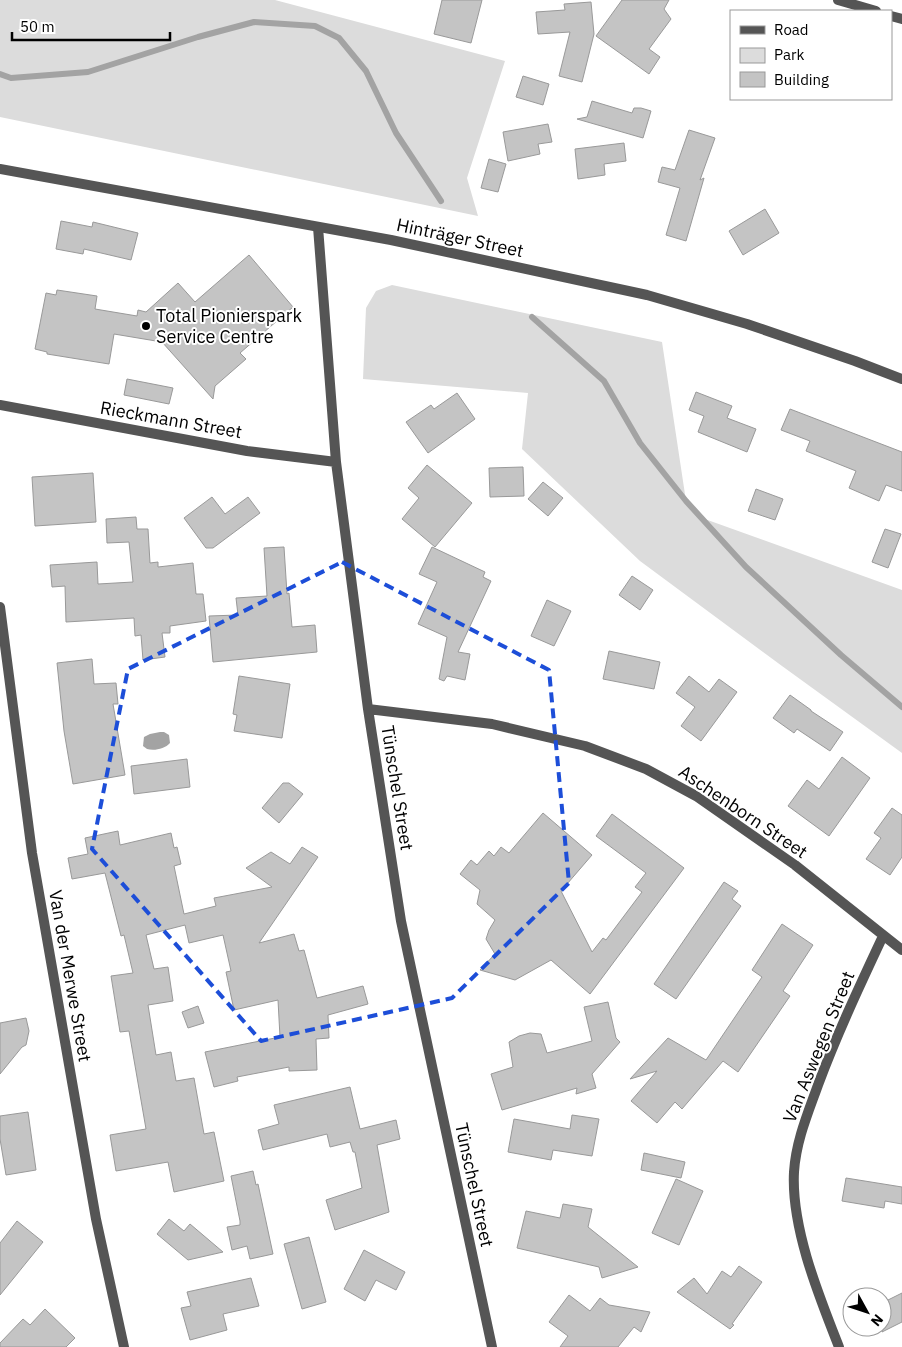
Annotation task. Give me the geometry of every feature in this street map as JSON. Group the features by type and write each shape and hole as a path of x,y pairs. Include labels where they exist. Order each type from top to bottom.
{"street":[{"path":"838,0 873,10"},
{"name":"Hinträger Street","path":"0,169 391,240 647,295 747,324 902,379"},
{"name":"Tünschel Street","path":"318,227 336,462 368,709 401,921 492,1347"},
{"name":"Rieckmann Street","path":"0,405 247,451 336,462"},
{"name":"Van der Merwe Street","path":"0,607 34,862 96,1219 124,1347"},
{"name":"Aschenborn Street","path":"368,709 492,724 585,746 646,769 696,796 788,860 902,950"},
{"name":"Van Aswegen Street","path":"839,1347 817,1291 798,1222 794,1173 798,1142 810,1106 833,1046 883,936"}],"highlighted area":[{"path":"342,562 549,670 569,883 452,998 261,1041 92,849 128,669"}],"green space":[{"path":"0,0 275,0 505,61 467,178 478,216 0,117"},
{"path":"392,285 662,342 686,501 702,518 902,590 902,753 640,561 522,449 528,393 363,379 366,308 376,291"}],"shaded area":[{"path":"160,732 169,735 170,743 168,745 153,750 143,746 144,737"}],"building":[{"path":"442,0 482,0 471,43 434,34"},
{"path":"622,0 669,0 664,9 671,19 649,49 660,57 649,74 596,36"},
{"path":"591,2 594,34 582,82 559,76 570,32 538,34 536,12 565,10 564,4"},
{"path":"523,76 549,84 543,105 516,97"},
{"path":"592,101 632,113 634,108 651,111 643,138 577,119 587,117"},
{"path":"548,124 552,142 538,144 540,154 508,161 503,132"},
{"path":"689,130 715,138 700,180 704,178 686,241 666,235 680,188 658,182 662,167 675,170"},
{"path":"624,143 626,161 604,164 605,175 578,179 575,149"},
{"path":"489,159 506,164 498,192 481,188"},
{"path":"765,209 779,233 743,255 729,231"},
{"path":"61,221 92,227 93,222 138,233 131,260 84,249 83,254 56,249"},
{"path":"249,255 293,307 240,353 246,359 215,386 213,399 162,342 114,334 109,364 47,354 47,352 35,349 46,293 56,295 57,290 97,296 95,309 137,316 138,310 146,312 178,283 195,302"},
{"path":"127,379 173,388 169,404 124,395"},
{"path":"696,392 732,406 727,418 756,429 747,452 698,432 704,416 689,410"},
{"path":"457,393 475,419 428,453 406,422 431,405 434,409"},
{"path":"790,409 902,452 902,491 886,485 879,501 849,488 856,471 806,451 810,441 781,430"},
{"path":"427,465 472,503 435,547 402,519 419,498 408,488"},
{"path":"523,467 524,496 490,497 489,468"},
{"path":"93,473 96,522 35,526 32,477"},
{"path":"543,482 563,498 548,516 528,499"},
{"path":"756,489 783,499 775,520 748,511"},
{"path":"212,497 225,514 248,497 260,513 213,548 206,548 184,518"},
{"path":"136,517 137,529 148,529 150,563 158,562 158,567 193,563 196,594 203,594 206,621 170,626 170,633 162,633 165,657 143,660 141,635 135,636 134,618 66,622 65,586 52,587 50,565 97,562 98,584 133,582 129,542 107,543 106,519"},
{"path":"885,529 901,534 888,568 872,562"},
{"path":"284,547 287,594 289,593 292,627 315,625 317,652 213,662 209,616 238,615 236,598 267,596 264,548"},
{"path":"432,547 485,572 483,577 491,581 458,652 470,654 465,680 447,676 444,681 439,679 447,637 418,624 437,582 419,574"},
{"path":"632,576 653,590 640,610 619,595"},
{"path":"547,600 571,611 554,646 531,636"},
{"path":"609,651 660,662 654,689 603,679"},
{"path":"92,659 94,684 116,683 118,704 113,704 125,775 73,784 64,731 57,663"},
{"path":"239,676 290,684 282,738 234,731 237,715 233,714"},
{"path":"689,676 709,692 719,679 737,692 701,741 681,726 695,707 676,693"},
{"path":"790,695 843,732 830,751 797,729 794,733 773,718"},
{"path":"842,757 870,778 829,836 788,806 807,780 819,789"},
{"path":"187,759 190,787 134,794 131,766"},
{"path":"283,783 289,783 303,794 279,823 262,808"},
{"path":"892,808 902,815 902,857 890,875 866,859 881,838 874,833"},
{"path":"543,813 592,855 561,891 592,952 603,938 606,940 642,892 635,887 646,873 596,836 612,814 684,868 590,994 551,960 515,980 480,970 495,954 486,939 495,920 477,904 480,890 460,874 471,860 477,865 489,851 494,856 501,847 509,853"},
{"path":"118,831 120,845 171,833 174,848 177,847 181,864 174,866 184,914 216,906 214,898 272,887 246,868 271,852 290,864 302,847 318,857 259,943 294,934 299,951 304,950 317,998 363,986 368,1004 328,1015 329,1038 316,1039 317,1070 289,1071 289,1067 237,1077 238,1081 214,1087 205,1052 280,1037 278,1000 234,1010 226,972 231,971 223,935 189,943 185,925 146,935 154,969 168,967 173,1001 148,1005 156,1055 171,1052 176,1081 194,1078 204,1134 214,1132 224,1181 174,1192 168,1162 116,1171 110,1135 146,1129 129,1031 120,1032 111,976 133,973 124,935 121,936 105,873 72,879 68,858 88,854 85,838"},
{"path":"724,882 738,891 732,899 741,906 676,999 654,984"},
{"path":"782,924 813,945 783,991 790,996 738,1072 723,1061 682,1109 675,1102 657,1123 631,1101 657,1071 630,1079 668,1038 706,1060 762,977 752,970"},
{"path":"608,1002 616,1038 620,1042 592,1074 596,1088 576,1094 577,1088 502,1110 491,1074 513,1067 509,1042 519,1036 530,1033 541,1034 547,1053 592,1041 584,1007"},
{"path":"198,1006 204,1023 188,1028 182,1012"},
{"path":"26,1018 29,1031 26,1045 22,1047 0,1074 0,1023"},
{"path":"350,1087 360,1129 396,1120 400,1139 377,1145 389,1212 335,1230 326,1200 362,1188 355,1152 353,1152 350,1142 330,1147 327,1134 263,1150 258,1130 279,1124 274,1105"},
{"path":"28,1112 36,1170 6,1175 0,1139 0,1116"},
{"path":"572,1115 599,1119 592,1156 553,1150 551,1160 508,1152 514,1119 570,1129"},
{"path":"644,1153 685,1162 681,1178 641,1170"},
{"path":"253,1171 256,1185 258,1184 273,1254 250,1259 247,1246 232,1250 227,1227 240,1225 231,1176"},
{"path":"846,1178 902,1187 902,1204 885,1201 884,1208 842,1201"},
{"path":"676,1179 703,1191 679,1245 652,1233"},
{"path":"563,1204 592,1209 588,1227 638,1267 602,1278 599,1267 517,1248 526,1211 560,1218"},
{"path":"169,1219 184,1231 190,1224 223,1252 188,1260 157,1234"},
{"path":"17,1221 43,1242 0,1295 0,1243"},
{"path":"309,1237 326,1302 302,1309 284,1244"},
{"path":"364,1250 405,1272 396,1290 376,1280 365,1301 344,1289"},
{"path":"739,1266 762,1282 730,1329 677,1292 694,1278 707,1294 722,1271 731,1277"},
{"path":"251,1278 259,1306 223,1314 227,1330 190,1340 181,1308 191,1306 187,1292"},
{"path":"902,1293 902,1322 892,1327 892,1298"},
{"path":"569,1295 590,1311 600,1298 609,1305 650,1312 641,1332 634,1327 618,1347 560,1347 568,1336 549,1322"},
{"path":"45,1309 75,1338 66,1347 0,1347 0,1343 23,1319 30,1325"}],"waterway":[{"path":"0,74 11,78 88,72 198,37 254,22 315,26 339,38 366,71 396,133 441,201"},
{"path":"532,317 604,381 640,443 686,501 746,567 841,655 902,707"}],"place":[{"name":"Total Pionierspark Service Centre","path":"146,326"}]}
